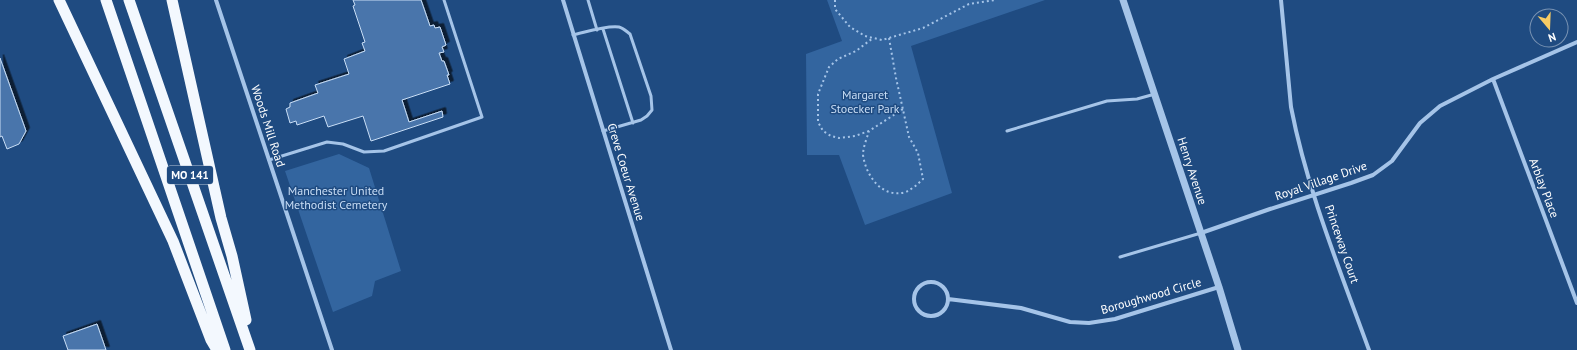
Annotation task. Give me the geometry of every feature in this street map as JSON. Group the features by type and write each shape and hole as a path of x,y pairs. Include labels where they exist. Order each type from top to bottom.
{"highway":[{"path":"59,0 173,241 211,340 217,350"},
{"name":"MO 141","path":"106,0 225,350"},
{"name":"MO 141","path":"130,0 252,350"},
{"path":"172,0 220,211 232,256 252,350"}],"street":[{"name":"Woods Mill Road","path":"216,0 332,350"},
{"name":"Creve Coeur Avenue","path":"563,0 671,350"},
{"name":"Henry Avenue","path":"1123,0 1219,287 1238,350"},
{"name":"Princeway Court","path":"1281,0 1291,107 1314,195 1369,350"},
{"name":"Royal Village Drive","path":"1201,233 1373,175 1392,161 1420,123 1440,106 1493,79 1577,42"},
{"name":"Arblay Place","path":"1493,79 1577,303"},
{"path":"932,282 937,283 945,289 948,299 944,309 940,313 930,315 920,312 914,298 916,292 922,285 932,282"},
{"name":"Boroughwood Circle","path":"948,299 1021,308 1070,322 1081,323 1102,322 1116,319 1219,287"}],"lane":[{"path":"269,160 327,142 343,144 364,152 384,151 482,117 444,0"},
{"path":"588,0 597,30"},
{"path":"574,35 618,27 624,29 630,34 651,96 652,110 647,116 633,123 603,131"},
{"path":"603,29 633,123"},
{"path":"1007,131 1107,101 1137,99 1155,94"},
{"path":"1120,257 1201,233"}],"path":[{"path":"835,0 835,9 850,27 865,36 882,40 923,28 969,4 996,0"},
{"path":"873,38 856,51 838,59 829,67 818,94 818,122 823,132 830,136 839,138 855,136 869,131 903,108"},
{"path":"869,131 863,154 869,174 881,189 890,193 905,192 923,179 922,167 918,153 909,137 889,38"}],"green space":[{"name":"Margaret Stoecker Park","path":"827,0 1045,0 911,46 952,193 865,225 839,155 807,155 806,54 842,41"},
{"name":"Manchester United Methodist Cemetery","path":"339,154 369,168 401,271 375,281 372,296 333,312 285,171"}],"building":[{"path":"353,0 421,0 430,26 434,25 435,28 440,27 446,45 442,47 444,52 439,53 442,61 444,61 449,75 447,75 450,84 402,100 409,122 442,111 443,117 371,141 363,116 328,127 324,116 297,125 296,121 290,123 286,109 290,107 290,103 318,93 315,85 349,74 344,59 365,51 362,43 365,42 353,6 355,5"},
{"path":"0,58 26,131 19,144 7,149 2,136 0,137"},
{"path":"97,324 106,350 68,350 63,336"}]}
